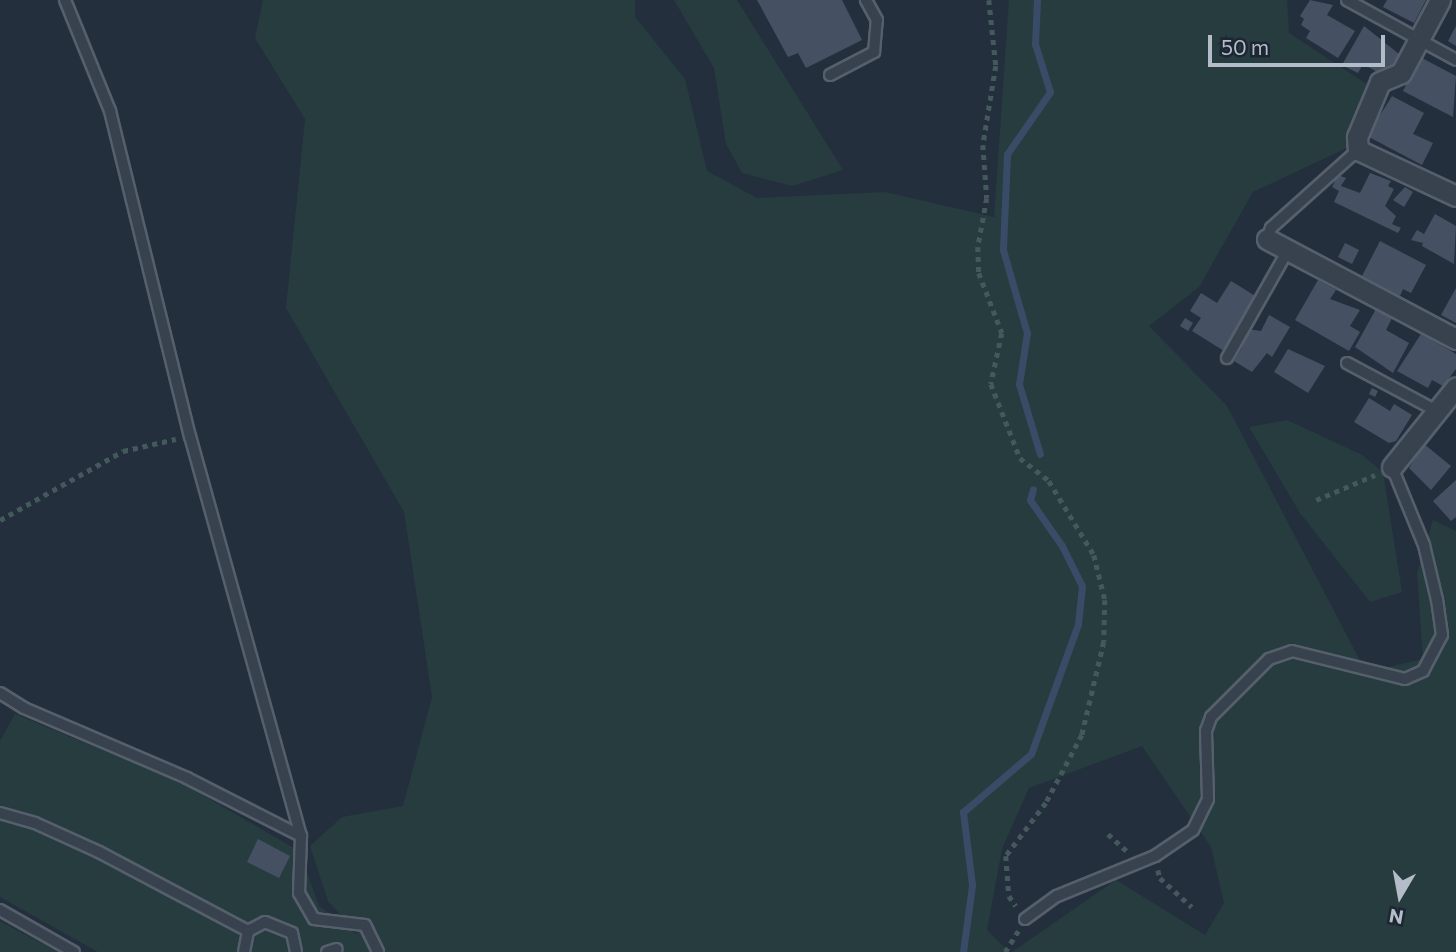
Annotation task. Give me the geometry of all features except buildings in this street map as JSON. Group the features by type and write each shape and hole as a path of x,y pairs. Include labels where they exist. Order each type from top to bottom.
{"street":[{"path":"1440,0 1401,73 1380,82 1357,137 1358,150 1456,196"},
{"path":"1267,239 1456,339"},
{"path":"1392,467 1456,387"}],"lane":[{"path":"65,0 110,111 190,436 300,836 299,893 305,911 328,924 365,925 378,952"},
{"path":"830,75 874,52 877,20 866,0"},
{"path":"1347,0 1456,60"},
{"path":"1267,239 1271,228 1358,150"},
{"path":"1227,358 1288,250"},
{"path":"1347,363 1437,411"},
{"path":"1025,919 1057,896 1138,860 1154,856 1193,830 1208,799 1206,731 1211,718 1269,659 1292,651 1405,679 1423,671 1435,654 1442,635 1437,600 1424,545 1392,467"},
{"path":"0,694 24,709 187,778 300,836"},
{"path":"0,813 35,822 99,852 248,931 275,922 292,933 296,952"},
{"path":"0,910 74,952"},
{"path":"243,952 248,931"}],"path":[{"path":"989,0 996,66 983,145 988,198 978,247 979,273 1002,333 991,384 1020,458 1049,481 1094,555 1105,600 1104,642 1082,735 1045,803 1006,856 1009,896 1025,919 1005,952"},
{"path":"0,520 123,451 190,436"},
{"path":"1316,500 1392,467"},
{"path":"1108,834 1138,860"},
{"path":"1154,856 1160,878 1192,906"}],"green space":[{"path":"263,0 635,0 635,17 685,79 707,171 757,198 885,192 994,217 1009,0 1287,0 1289,33 1371,87 1353,145 1253,192 1199,287 1149,326 1227,406 1366,672 1423,659 1417,573 1433,520 1456,531 1456,952 1012,952 1116,880 1205,935 1224,903 1211,847 1142,746 1029,788 1002,849 987,930 1009,952 98,952 0,897 0,741 15,714 182,783 299,851 319,906 359,936 328,901 310,846 342,817 403,806 432,697 404,512 286,308 305,119 255,38"},
{"path":"674,0 737,0 843,170 792,186 742,173 726,144 714,68"},
{"path":"1287,420 1362,455 1383,472 1402,592 1370,602 1300,513 1249,427"},
{"path":"0,921 58,952 0,952"}],"waterway":[{"path":"1037,0 1035,44 1050,92 1007,154 1003,250 1027,333 1019,384 1040,454"},
{"path":"963,952 972,885 963,812 1031,754 1078,624 1082,586 1062,546 1030,500 1033,489"}]}
